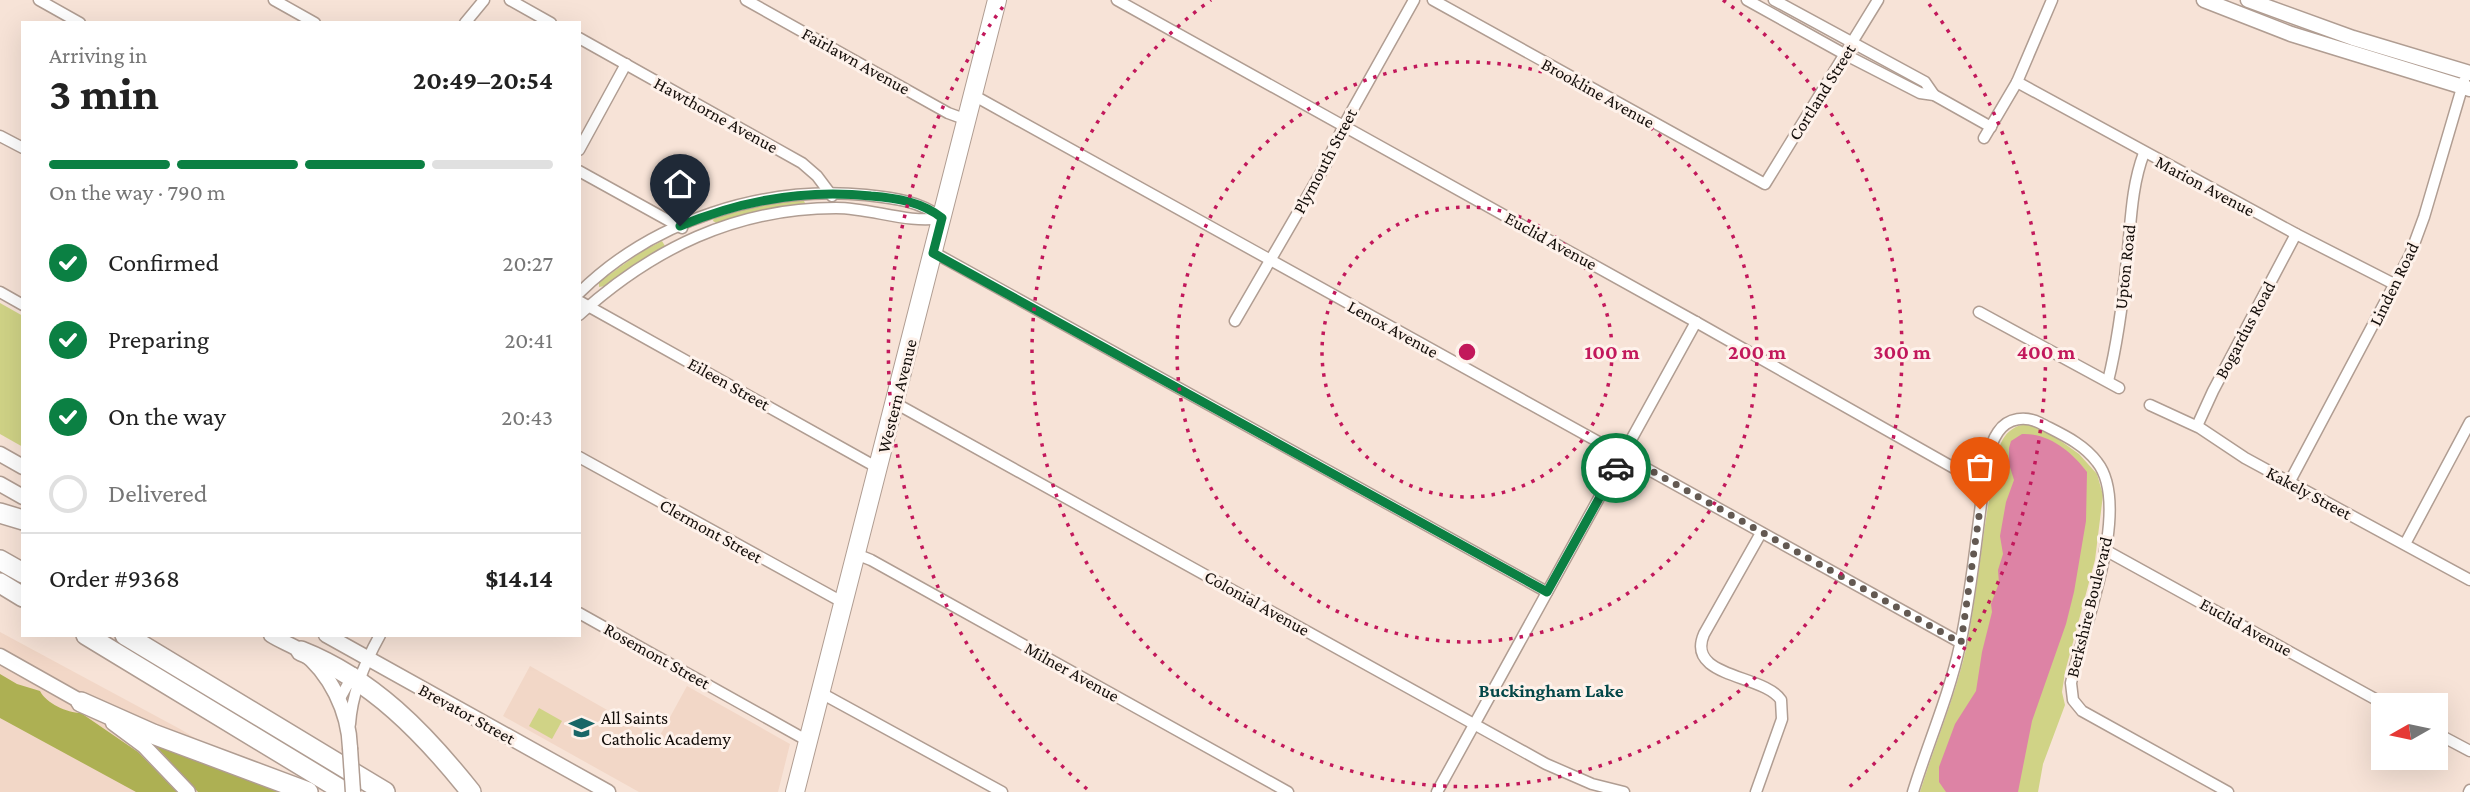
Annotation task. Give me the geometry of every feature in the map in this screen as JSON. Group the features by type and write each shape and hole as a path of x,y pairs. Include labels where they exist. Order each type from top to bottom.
{"highway":[{"path":"0,513 21,519"},
{"path":"0,560 21,572"},
{"path":"0,583 21,596"},
{"path":"89,637 345,792"},
{"path":"128,637 385,792"},
{"path":"301,651 356,679 422,734 471,792"},
{"path":"82,702 153,734 308,792"}],"main road":[{"name":"Western Avenue","path":"795,792 997,0"}],"street":[{"path":"39,0 76,21"},
{"path":"274,0 312,21"},
{"path":"467,21 484,0"},
{"path":"510,0 547,21"},
{"name":"Fairlawn Avenue","path":"746,0 948,113 967,120"},
{"name":"Euclid Avenue","path":"1117,0 1984,485"},
{"name":"Plymouth Street","path":"1235,321 1326,164 1343,125 1414,0"},
{"name":"Brookline Avenue","path":"1433,0 1765,184"},
{"path":"1747,0 1846,55 1920,93 1934,95 1991,127"},
{"path":"1774,0 1925,82 1934,95"},
{"name":"Cortland Street","path":"1765,184 1878,0"},
{"path":"1984,138 2017,82 2052,0"},
{"path":"2204,0 2291,34 2466,88"},
{"path":"2248,0 2353,38 2468,72"},
{"path":"2291,34 2296,18"},
{"path":"2348,53 2353,38"},
{"name":"Hawthorne Avenue","path":"581,39 802,163 831,193 837,208"},
{"path":"581,146 626,64"},
{"name":"Linden Road","path":"2289,482 2396,285 2420,229 2466,88 2468,72"},
{"name":"Marion Avenue","path":"2017,82 2295,234 2396,285"},
{"name":"Lenox Avenue","path":"973,94 1961,643"},
{"path":"0,136 21,147"},
{"name":"Upton Road","path":"2108,381 2127,264 2133,189 2144,153"},
{"path":"581,172 680,226 692,237"},
{"path":"581,291 628,254 680,226 753,202 802,194 831,193 879,197 928,207 942,218"},
{"path":"584,304 635,269 692,237 754,218 837,208 923,221 942,218"},
{"name":"Bogardus Road","path":"2197,426 2295,234"},
{"path":"933,253 1547,592"},
{"path":"0,292 21,304"},
{"name":"Eileen Street","path":"584,304 878,468"},
{"path":"1979,312 2119,387"},
{"path":"1437,792 1696,322"},
{"name":"Colonial Avenue","path":"895,403 1546,764 1606,790 1624,792"},
{"name":"Kakely Street","path":"2150,405 2197,426 2230,449 2470,580"},
{"name":"Berkshire Boulevard","path":"1913,792 1961,643 1984,485 1993,442 1997,432 2008,422 2024,418 2068,437 2098,463 2107,481 2109,507 2105,550 2073,671 2071,697 2082,711 2228,792"},
{"path":"2405,544 2470,422"},
{"path":"0,454 21,466"},
{"name":"Clermont Street","path":"581,458 844,603"},
{"path":"0,484 21,496"},
{"path":"1756,792 1782,719 1781,701 1770,689 1714,668 1704,657 1701,645 1704,634 1761,533"},
{"name":"Euclid Avenue","path":"2105,550 2371,697"},
{"name":"Milner Avenue","path":"856,554 1287,792"},
{"name":"Rosemont Street","path":"581,613 808,741"},
{"path":"275,637 301,651 324,676 339,700 349,741 354,792"},
{"name":"Brevator Street","path":"330,637 608,792"},
{"path":"339,700 356,679 379,637"},
{"path":"0,656 82,702 144,746 188,792"},
{"path":"349,741 356,679"},
{"path":"821,693 1002,792"},
{"path":"2448,739 2470,751"}],"shaded area":[{"path":"2022,434 2041,437 2059,445 2087,472 2086,521 2074,592 2066,624 2032,721 2018,792 1946,792 1939,782 1939,767 1955,724 1976,691 1992,612 1991,604 1999,583 1998,570 2003,554 2000,536 2006,502 2014,480 2009,464 2009,448 2011,441"},
{"path":"0,632 180,729 285,792 0,792"},
{"name":"All Saints Catholic Academy","path":"530,666 658,739 687,686 790,744 778,792 639,792 503,716"},
{"path":"0,674 17,684 40,691 47,700 58,706 81,713 138,752 177,792 136,792 0,718"},
{"path":"153,743 289,792 198,792"}],"green space":[{"path":"804,201 806,205 718,224 713,221 714,218 752,207"},
{"path":"662,241 665,246 662,249 605,286 599,287 599,282 641,252"},
{"path":"0,303 21,315 21,446 0,434"},
{"path":"2022,425 2031,425 2051,434 2079,454 2097,474 2103,495 2095,560 2065,672 2062,692 2065,705 2043,764 2038,792 1920,792 1967,645 1995,463 2005,436"},
{"path":"539,708 562,721 552,739 529,726"}],"way so far":[{"path":"1616,468 1623,455 1961,643 1980,509"}],"place":[{"name":"All Saints Catholic Academy","path":"581,728"}],"district":[{"name":"Buckingham Lake","path":"1551,690"}],"route":[{"path":"680,226 734,206 802,194 863,195 928,207 942,218 933,253 1547,592 1616,468"}]}
